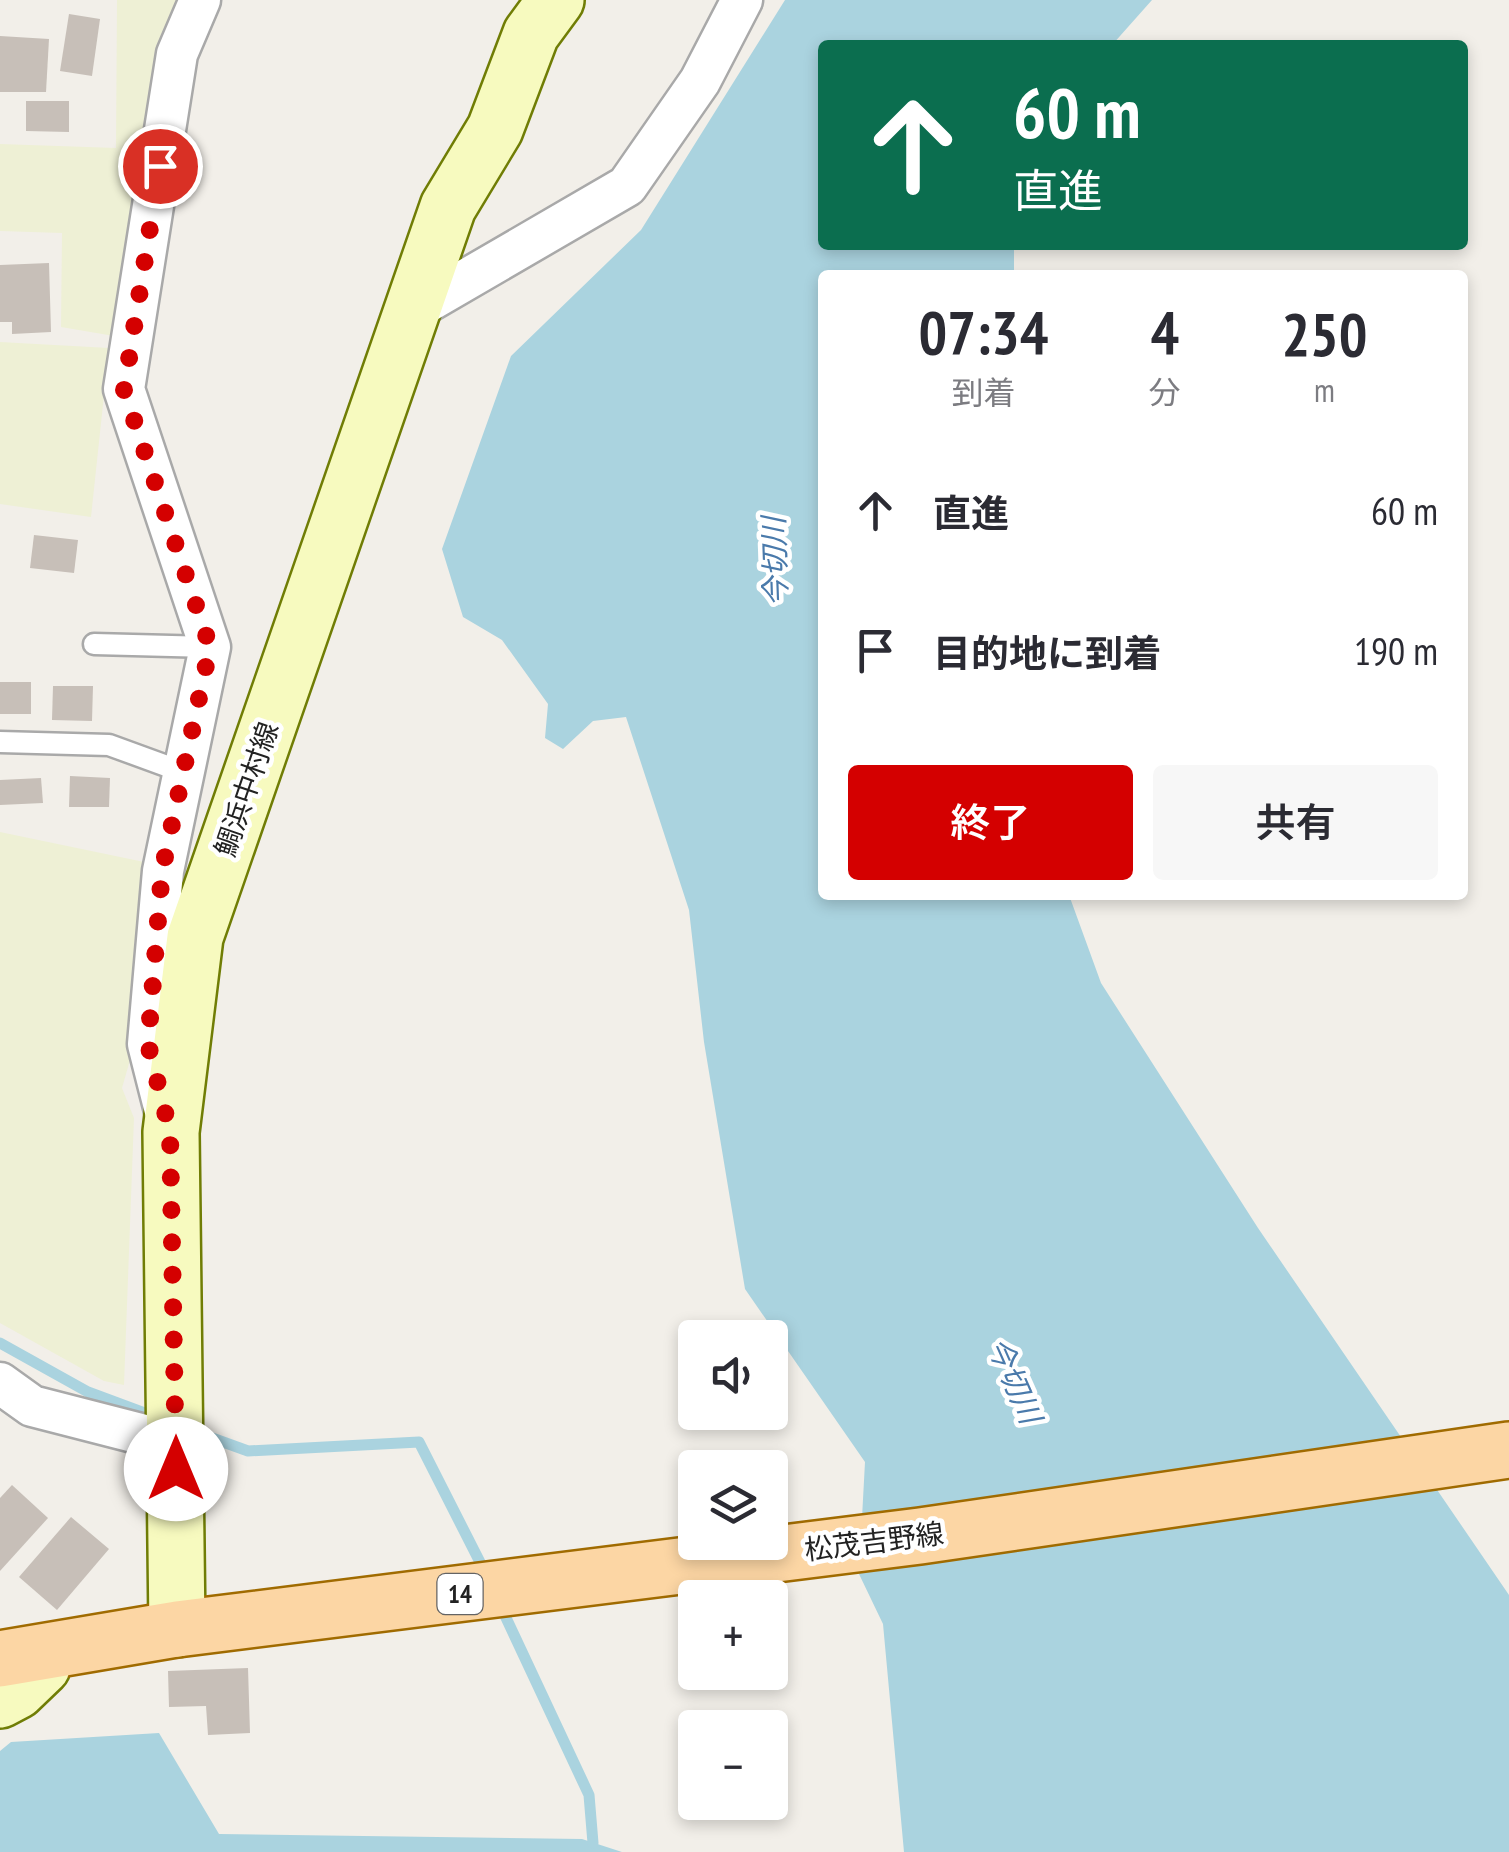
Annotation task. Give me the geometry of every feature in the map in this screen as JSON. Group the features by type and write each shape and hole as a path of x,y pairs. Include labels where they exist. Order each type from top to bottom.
{"main road":[{"name":"鯛浜中村線","path":"177,1630 170,1132 195,937 448,207 495,129 531,34 556,0"},
{"name":"松茂吉野線","path":"21,1656 177,1630 920,1536 1509,1450"},
{"path":"0,1700 17,1691 42,1667 21,1656"}],"street":[{"path":"170,1132 148,1044 162,871 210,647 124,390 177,54 200,0"},
{"path":"412,311 626,186 700,81 742,0"},
{"path":"0,1384 32,1406 176,1442"}],"lane":[{"path":"94,644 210,647"},
{"path":"0,742 110,745 184,772"}],"green space":[{"path":"117,0 184,0 114,336 61,327 62,233 0,231 0,144 116,148"},
{"path":"0,342 109,348 91,517 0,504"},
{"path":"0,832 149,863 134,1046 122,1088 134,1118 124,1385 104,1381 0,1323"}],"water":[{"name":"今切川","path":"785,0 1152,0 1116,40 818,40 818,250 1014,250 1014,270 818,270 818,900 1071,900 1101,983 1258,1228 1509,1595 1509,1852 904,1852 883,1624 859,1574 865,1462 788,1351 788,1320 767,1320 745,1289 704,1042 689,910 626,717 593,721 563,749 545,738 548,704 502,640 463,617 442,549 511,356 641,230"},
{"path":"159,1733 219,1834 582,1839 622,1852 0,1852 0,1751 11,1742"}],"building":[{"path":"69,14 100,19 92,76 60,71"},
{"path":"0,36 49,39 46,92 0,92"},
{"path":"26,101 69,101 69,132 26,131"},
{"path":"49,263 51,332 12,334 12,322 0,322 0,265"},
{"path":"34,535 78,540 74,573 30,568"},
{"path":"0,682 31,682 31,714 0,714"},
{"path":"53,686 93,686 92,721 52,720"},
{"path":"70,776 110,778 109,807 69,807"},
{"path":"41,778 43,803 0,805 0,780"},
{"path":"12,1485 48,1518 0,1571 0,1498"},
{"path":"71,1517 109,1549 57,1610 19,1577"},
{"path":"248,1668 250,1733 208,1735 206,1706 169,1707 168,1671"}],"waterway":[{"path":"0,1343 88,1392 158,1418"},
{"path":"190,1430 248,1451 419,1442 486,1574"},
{"path":"500,1605 589,1795 593,1843"}],"route":[{"path":"160,166 124,390 210,647 162,871 148,1044 170,1132 176,1469"}]}
